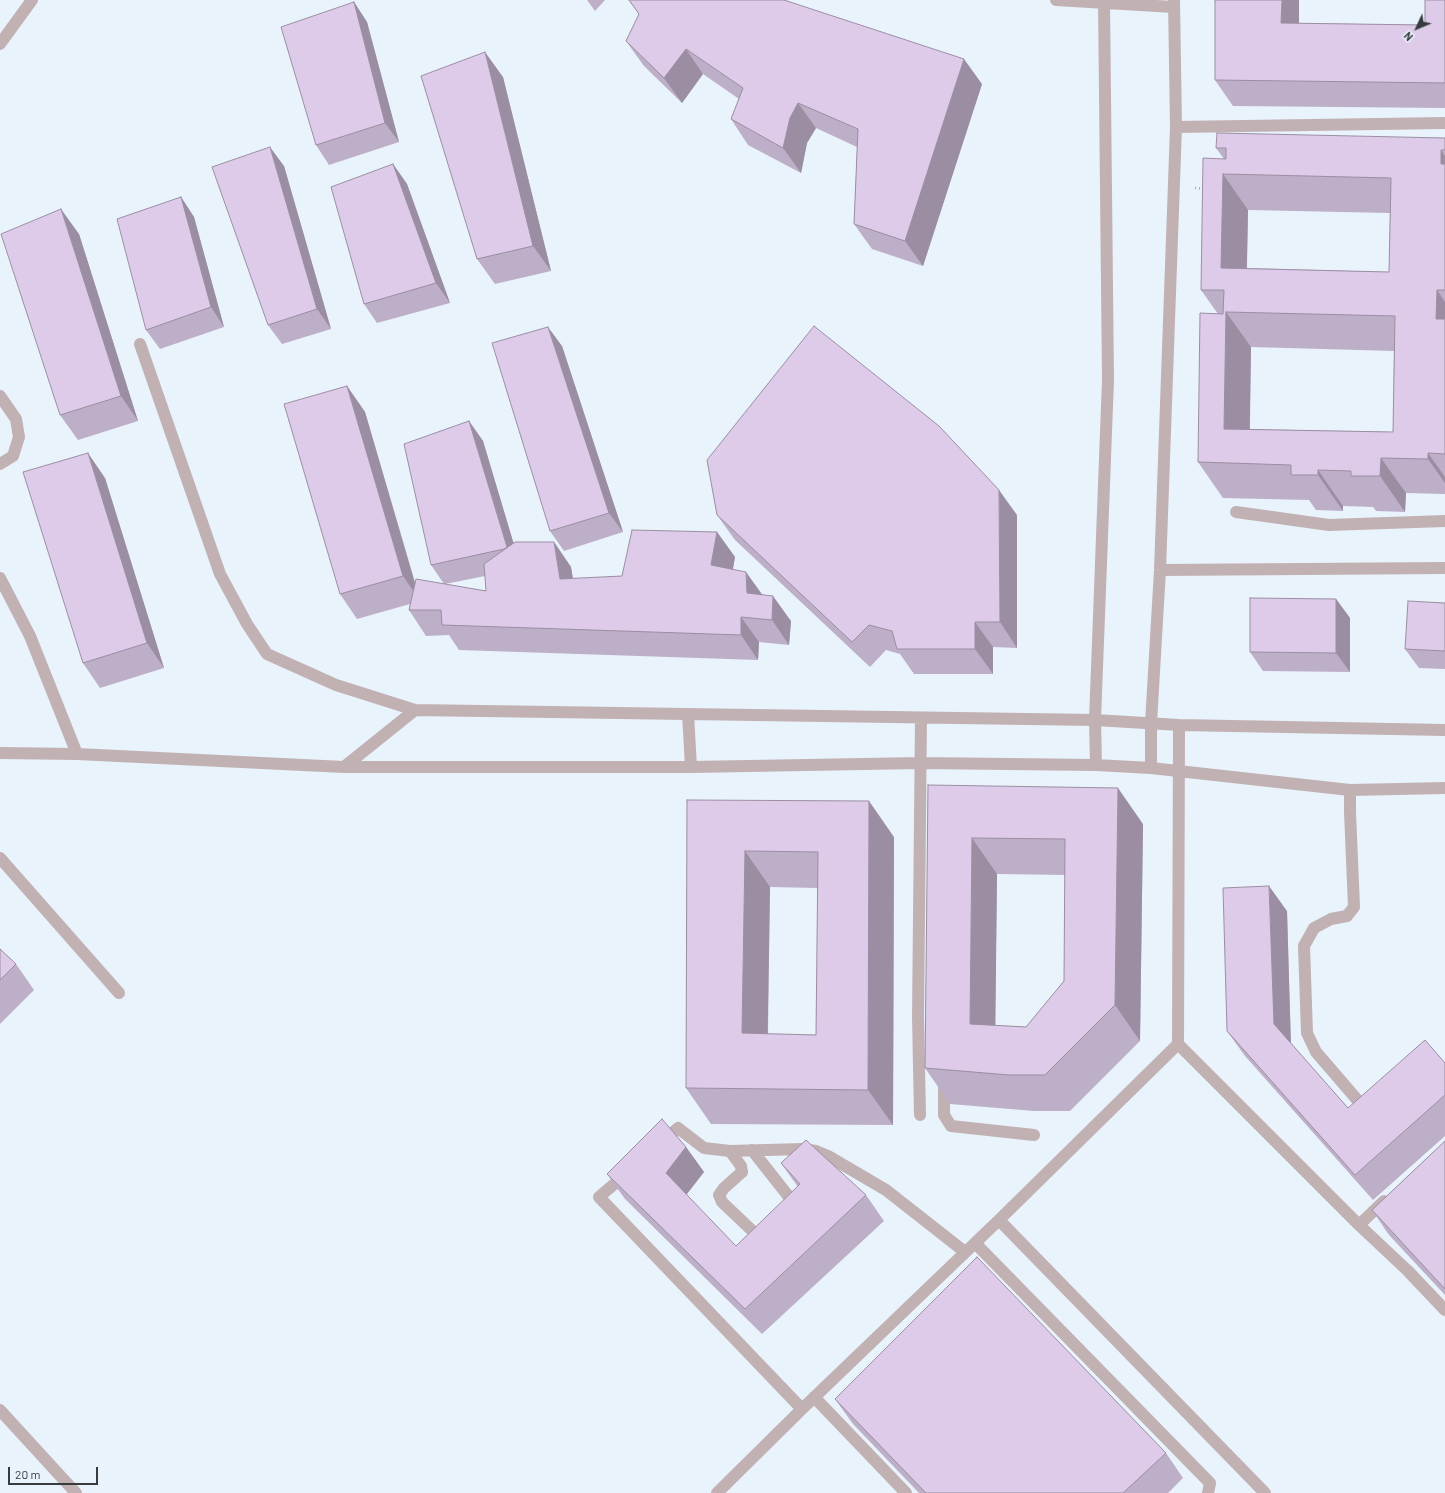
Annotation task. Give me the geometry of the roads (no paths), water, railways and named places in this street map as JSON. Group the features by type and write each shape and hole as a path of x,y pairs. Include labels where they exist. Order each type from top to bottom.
{"street":[{"path":"0,44 32,0"},
{"path":"1056,0 1173,3 1176,126 1160,570 1151,723 1151,768"},
{"path":"1096,765 1095,720 1108,380 1104,2"},
{"path":"1176,126 1445,123"},
{"path":"140,344 220,574 247,624 267,654 336,685 415,710 1095,720 1180,725 1445,730"},
{"path":"0,396 16,419 19,437 13,456 0,464"},
{"path":"1236,512 1328,525 1445,520"},
{"path":"1160,570 1445,568"},
{"path":"0,578 30,636 77,754"},
{"path":"344,767 415,710"},
{"path":"688,714 691,767"},
{"path":"920,1115 918,1017 921,718"},
{"path":"1180,725 1178,1044 1359,1225 1408,1271 1445,1310"},
{"path":"0,753 77,754 344,767 691,767 920,763 1096,765 1151,768 1350,790 1445,788"},
{"path":"1350,790 1354,907 1347,916 1331,919 1314,928 1304,946 1307,1033 1316,1052 1366,1110 1379,1109"},
{"path":"0,858 119,993"},
{"path":"918,1017 931,1016"},
{"path":"717,1493 1178,1044"},
{"path":"944,1069 944,1115 952,1126 1034,1135"},
{"path":"650,1153 678,1128 704,1148 730,1151 802,1149 816,1151 828,1156 886,1190 965,1252"},
{"path":"752,1150 794,1202 797,1210 795,1215 790,1220"},
{"path":"730,1151 741,1166 742,1172 724,1188 719,1195 722,1202 758,1238 764,1242 771,1240 776,1234"},
{"path":"633,1167 599,1197 802,1409"},
{"path":"1359,1225 1393,1193"},
{"path":"999,1220 1265,1493"},
{"path":"975,1243 1210,1483 1208,1493"},
{"path":"814,1397 906,1493"},
{"path":"0,1410 76,1493"}]}
